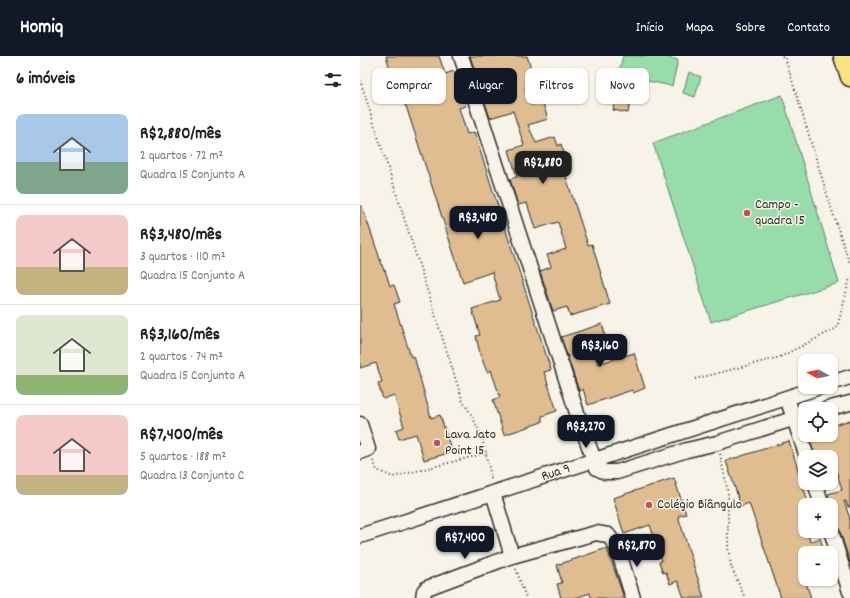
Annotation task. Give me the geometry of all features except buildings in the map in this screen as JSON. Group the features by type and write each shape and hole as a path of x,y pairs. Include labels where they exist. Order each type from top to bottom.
{"main road":[{"path":"843,56 850,77"}],"street":[{"path":"461,56 593,461 601,471 617,472 687,450 717,443 798,417"},
{"path":"838,381 850,377"},
{"name":"Rua 9","path":"360,536 799,394"},
{"path":"787,398 798,413"},
{"path":"838,406 850,403"},
{"path":"360,424 364,450"},
{"path":"679,433 687,450"},
{"path":"494,493 512,556"},
{"path":"423,598 424,591 427,588 512,556 579,536 603,533 612,539 616,547 633,598"},
{"path":"832,538 850,592"}],"path":[{"path":"782,56 785,58 792,79 825,191 850,264"},
{"path":"360,80 463,402 473,415 487,453 494,493"},
{"path":"695,380 780,357 837,328 850,278"},
{"path":"717,443 728,493 728,547 731,566 745,598"},
{"path":"364,450 377,470 393,477 487,453"},
{"path":"512,556 526,598"}],"green space":[{"path":"623,56 664,56 678,60 672,86 649,81 649,68 620,68"},
{"path":"689,72 701,77 695,97 683,93"},
{"name":"Campo - quadra 15","path":"782,95 839,283 711,322 653,143"}],"place":[{"name":"Campo - quadra 15","path":"747,213"},
{"name":"Lava Jato Point 15","path":"437,443"},
{"name":"Colégio Biângulo","path":"649,505"}]}
